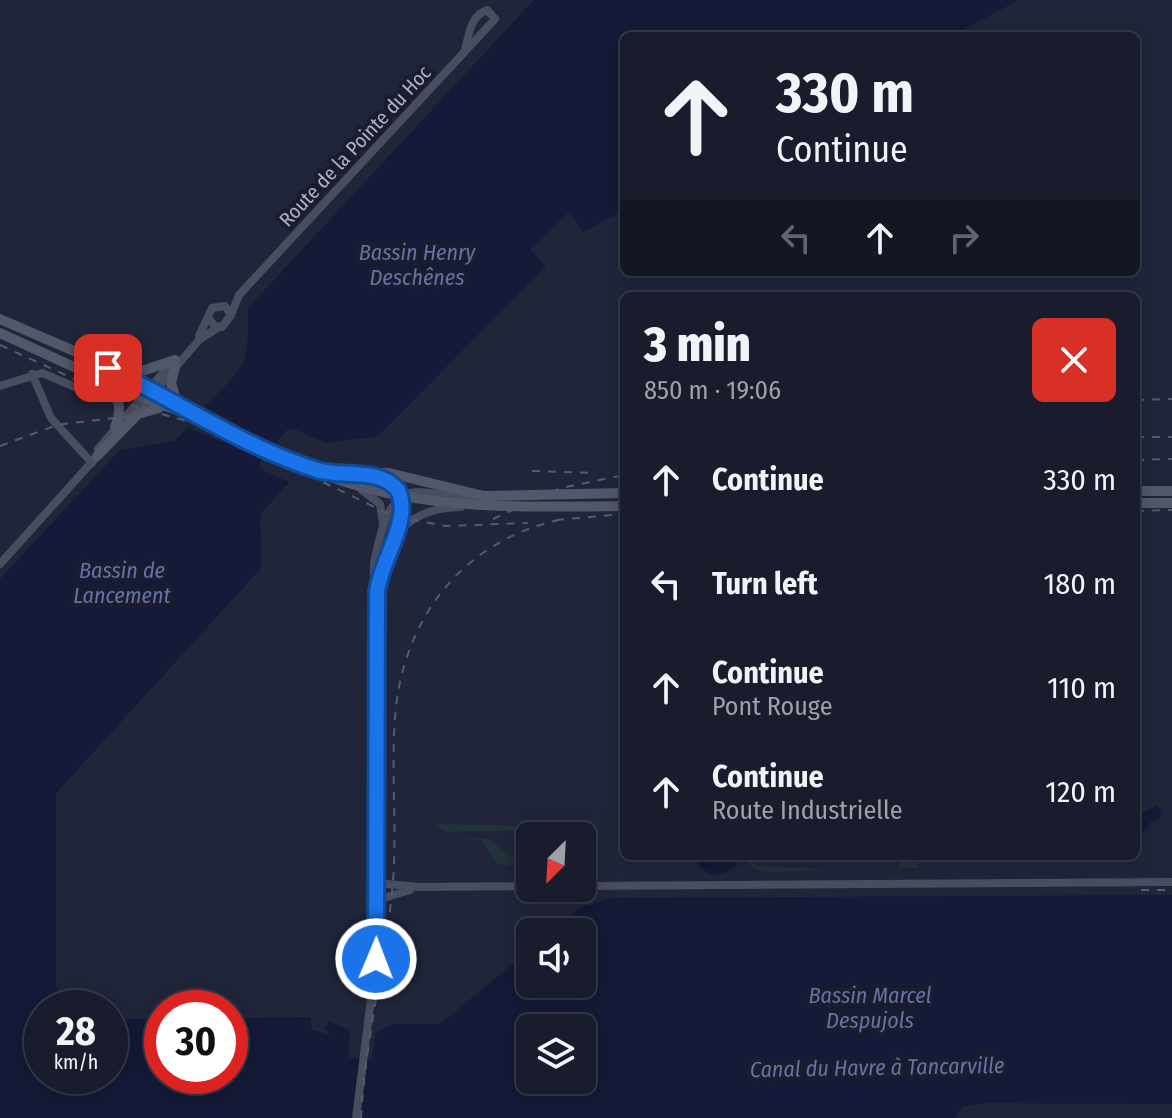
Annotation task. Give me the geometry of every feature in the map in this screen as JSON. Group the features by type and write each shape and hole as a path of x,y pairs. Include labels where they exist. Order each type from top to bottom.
{"main road":[{"path":"0,319 108,368 146,393"},
{"path":"0,336 175,405 332,478 401,497 512,507 620,506"},
{"path":"0,336 114,393 120,406 115,427"},
{"path":"108,368 135,372 175,364 171,383 175,405"},
{"path":"93,460 144,410 175,405"},
{"path":"315,470 363,475 389,473 484,496 620,493"},
{"path":"1140,491 1172,491"},
{"path":"1140,503 1172,503"}],"street":[{"name":"Route de la Pointe du Hoc","path":"221,305 239,295 495,19 487,10 480,12 471,26 465,50"},
{"name":"Route de la Pointe du Hoc","path":"231,315 239,295"},
{"path":"93,460 115,427 146,393 175,364 200,339 228,324 231,315 221,305 212,308 199,337 175,364"},
{"path":"209,319 219,327"},
{"path":"32,374 51,418 93,460"},
{"path":"0,386 32,374 49,374 101,398"},
{"path":"0,564 80,476 146,393"},
{"path":"363,475 387,480 401,497 402,515 379,576 375,652"},
{"path":"332,478 377,501 382,512 382,533"},
{"path":"356,1118 376,959 372,582 382,533 391,510 401,497 415,492 484,496"},
{"path":"390,546 406,523 425,511 436,508 512,507"},
{"path":"596,886 1172,882"},
{"path":"376,883 419,887 516,886"},
{"path":"377,900 419,887"}],"shaded area":[{"path":"435,824 516,826 516,831 445,832"},
{"path":"432,839 490,839 516,862 506,866 497,864 481,840"},
{"path":"746,860 757,865 829,870 762,872"},
{"path":"901,860 918,860 918,868 894,869"}],"water":[{"path":"534,0 1019,0 959,32 620,32 620,212 583,232 570,211 530,250 546,266 378,436 326,443 294,429 287,430 259,464 261,469 289,482 260,515 261,568 56,793 58,990 24,990 24,1094 128,1094 128,1019 144,1019 144,1094 248,1094 248,1018 310,1017 312,1030 332,1035 324,1028 328,1021 350,1030 348,1057 372,1060 376,1033 392,1024 440,1024 516,962 516,998 596,998 596,918 569,918 582,907 613,898 1172,895 1172,1104 989,1103 963,1106 955,1118 0,1118 0,579 120,450 174,441 188,427 221,442 228,440 238,424 205,407 236,373 245,355 248,308"},
{"path":"1157,806 1162,812 1160,818 1151,822 1140,837 1140,813"},
{"path":"697,860 734,860 737,865 724,873 711,875 700,867"}],"railway":[{"path":"0,345 133,406 211,428 393,516 445,526 528,523"},
{"path":"1140,400 1172,399"},
{"path":"0,446 57,425 145,414"},
{"path":"1140,437 1172,437"},
{"path":"1140,460 1172,459"},
{"path":"532,471 592,473"},
{"path":"493,519 561,488 620,476"},
{"path":"1140,511 1172,510"},
{"path":"556,520 620,514"},
{"path":"361,1118 393,882 395,717 411,646 426,614 446,586 471,562 499,543 532,528 568,518"},
{"path":"1141,890 1172,890"}],"route":[{"path":"108,368 176,400 229,431 315,470 380,477 398,490 403,503 402,515 380,570 377,592 376,959"}],"water label":[{"name":"Bassin Henry Deschênes","path":"417,264"},
{"name":"Bassin de Lancement","path":"122,582"},
{"name":"Bassin Marcel Despujols","path":"870,1008"},
{"name":"Canal du Havre à Tancarville","path":"877,1067"}]}
